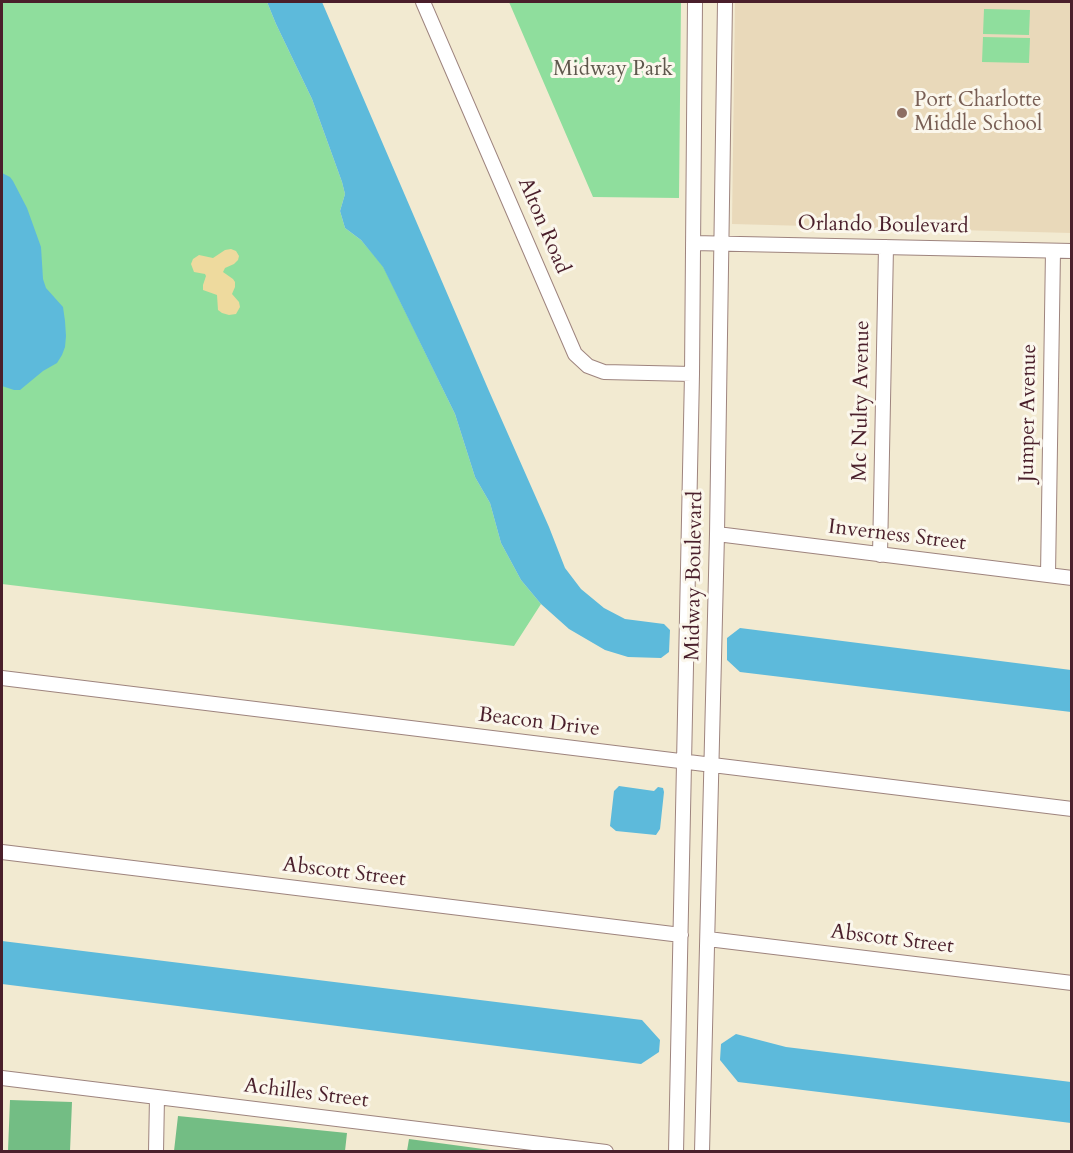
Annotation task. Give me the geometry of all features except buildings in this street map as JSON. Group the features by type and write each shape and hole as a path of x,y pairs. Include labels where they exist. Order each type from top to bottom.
{"street":[{"name":"Alton Road","path":"423,2 575,354 588,366 604,372 692,374"},
{"name":"Midway Boulevard","path":"676,1152 692,374 695,2"},
{"name":"Midway Boulevard","path":"702,1152 717,534 725,2"},
{"name":"Orlando Boulevard","path":"693,243 1071,251"},
{"name":"Mc Nulty Avenue","path":"880,555 886,247"},
{"name":"Jumper Avenue","path":"1048,575 1053,250"},
{"name":"Inverness Street","path":"717,534 1071,578"},
{"name":"Beacon Drive","path":"2,678 1071,809"},
{"name":"Abscott Street","path":"2,852 681,935"},
{"name":"Abscott Street","path":"708,939 1071,984"},
{"name":"Achilles Street","path":"2,1078 606,1152"},
{"path":"156,1152 157,1097"}],"shaded area":[{"name":"Port Charlotte Middle School","path":"735,2 1071,2 1071,233 732,224"}],"green space":[{"path":"2,2 267,2 312,99 342,182 345,194 340,211 345,228 361,240 383,266 455,414 475,477 490,503 501,543 521,580 541,604 514,646 2,584"},
{"name":"Midway Park","path":"509,2 681,2 679,198 593,197"},
{"path":"984,9 1030,10 1029,35 983,34"},
{"path":"983,37 1030,38 1029,63 982,62"},
{"path":"10,1100 72,1102 70,1151 8,1151"},
{"path":"178,1116 347,1133 345,1151 174,1151"},
{"path":"409,1139 498,1151 407,1151"}],"sand":[{"path":"231,249 236,251 239,256 238,260 225,268 223,272 235,282 232,294 240,307 236,314 229,315 218,310 217,295 203,290 206,276 194,272 191,264 193,259 199,255 213,258"}],"water":[{"path":"267,2 322,2 565,568 581,589 604,608 625,619 664,624 670,630 669,652 661,658 628,657 605,650 569,629 541,604 521,580 501,543 490,503 475,477 455,414 383,267 361,240 345,228 340,211 345,194 342,182 312,99"},
{"path":"2,173 13,181 27,208 41,247 43,279 46,288 63,307 65,321 65,347 57,363 20,390 2,386"},
{"path":"740,628 1071,670 1071,712 740,672 727,660 727,638"},
{"path":"619,786 654,791 658,787 663,788 660,829 656,835 616,831 610,826 614,791"},
{"path":"2,941 642,1020 660,1040 659,1052 641,1064 2,984"},
{"path":"736,1034 786,1047 1071,1082 1071,1123 738,1082 720,1060 721,1044"}],"place":[{"name":"Port Charlotte Middle School","path":"902,113"}]}
